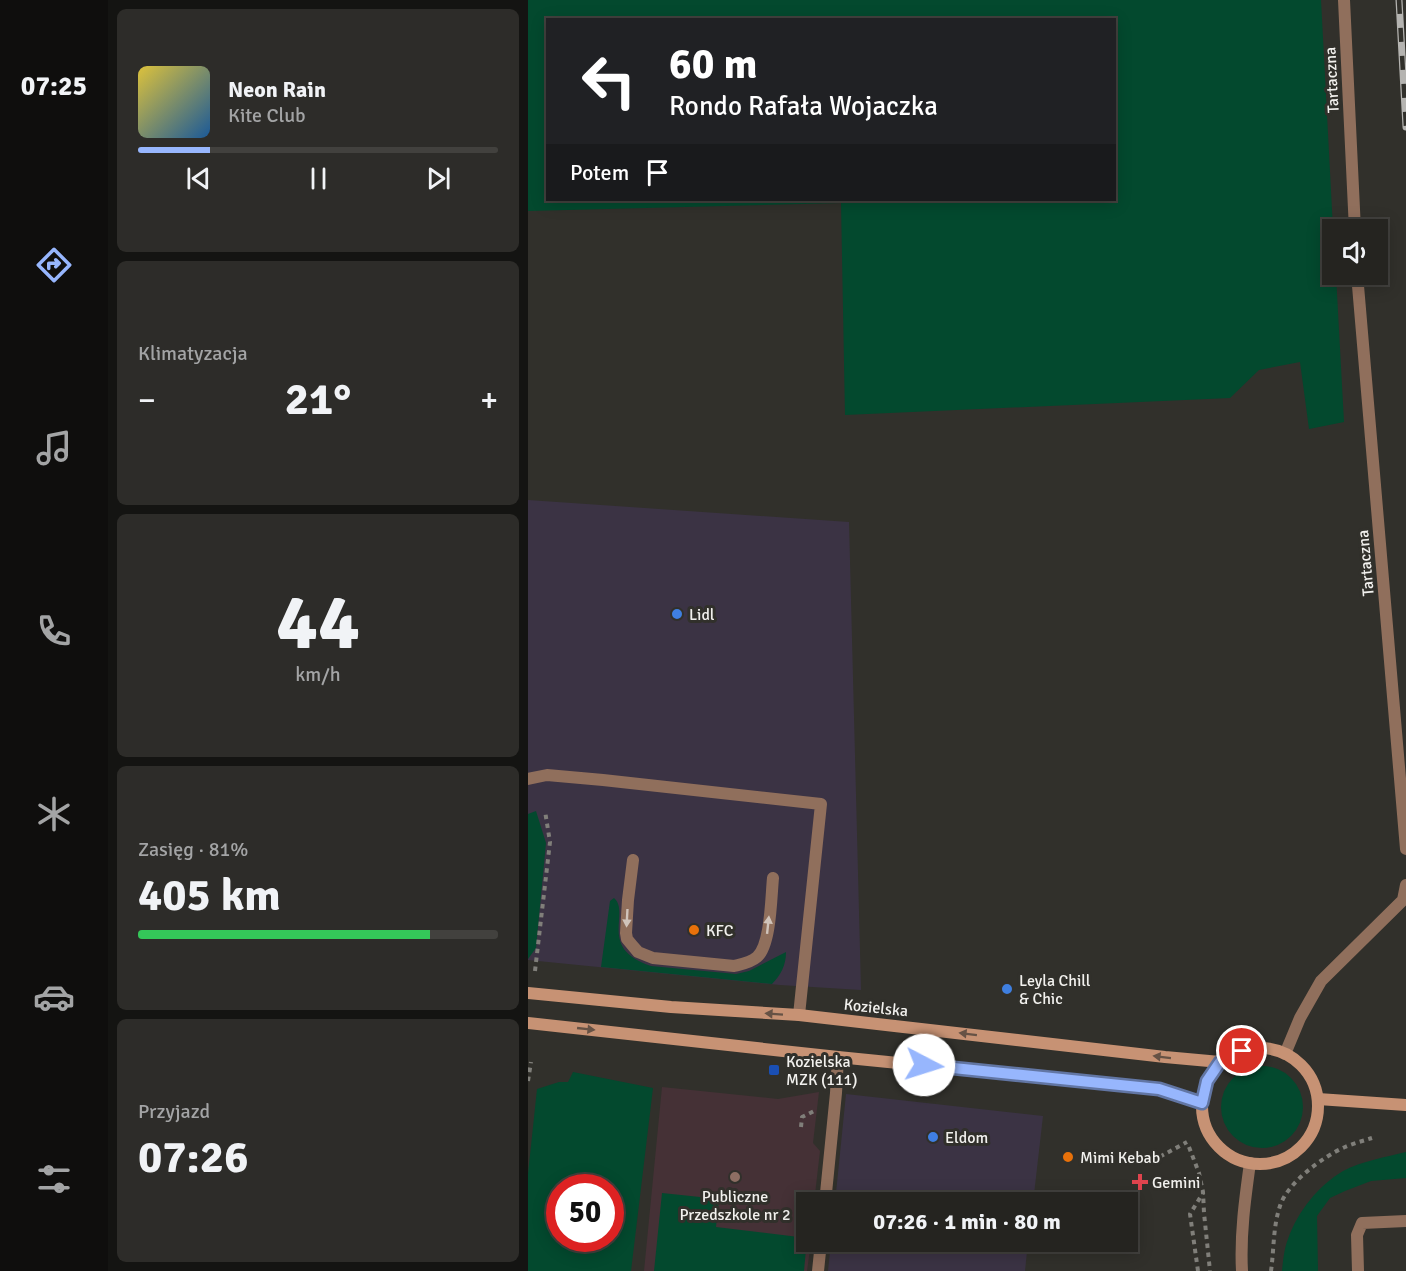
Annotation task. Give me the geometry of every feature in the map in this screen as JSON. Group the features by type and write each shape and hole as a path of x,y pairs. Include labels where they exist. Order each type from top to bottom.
{"main road":[{"name":"Kozielska","path":"528,993 671,1007 799,1015 1220,1062"},
{"path":"528,1023 1159,1089 1202,1103"},
{"path":"1257,1048 1272,1049 1285,1054 1307,1072 1314,1085 1318,1098 1317,1117 1311,1134 1300,1148 1285,1159 1268,1164 1250,1163 1233,1157 1218,1147 1208,1132 1202,1114 1207,1081 1220,1062 1242,1051 1257,1048"},
{"path":"1318,1098 1406,1105"}],"street":[{"name":"Tartaczna","path":"1344,0 1354,219"},
{"name":"Tartaczna","path":"1358,285 1406,849"},
{"path":"528,780 547,776 603,780 821,804 799,1015"},
{"path":"633,860 628,900 627,939 638,952 653,958 734,966 745,964 756,958 767,939 773,878"},
{"path":"1285,1054 1299,1018 1321,981 1403,900 1406,885"},
{"path":"826,1192 838,1057"},
{"path":"1242,1271 1241,1251 1250,1163"},
{"path":"1358,1271 1357,1235 1362,1223 1406,1221"},
{"path":"818,1271 820,1252"}],"path":[{"path":"535,971 550,842 545,811"},
{"path":"528,1081 531,1062"},
{"path":"801,1127 802,1117"},
{"path":"1271,1271 1280,1205 1289,1190 1332,1153 1372,1138"},
{"path":"1152,1161 1188,1144 1199,1173 1203,1192 1203,1213 1210,1271"},
{"path":"1198,1271 1190,1214 1203,1192"}],"shaded area":[{"path":"528,500 849,522 861,990 780,985 528,960"},
{"name":"Publiczne Przedszkole nr 2","path":"662,1087 778,1099 819,1092 813,1143 820,1151 815,1192 796,1192 796,1252 810,1252 807,1271 644,1271"},
{"path":"846,1094 1043,1116 1034,1192 836,1192"},
{"path":"830,1252 1027,1252 1025,1271 828,1271"}],"green space":[{"path":"528,0 1321,0 1332,219 1322,219 1322,285 1337,285 1344,422 1309,429 1300,362 1259,370 1230,398 845,415 841,203 528,211"},
{"path":"536,811 546,843 536,948 528,959 528,814"},
{"path":"614,898 618,904 620,941 625,950 635,959 651,966 736,974 749,971 786,952 782,969 772,984 601,967 610,901"},
{"path":"1262,1066 1278,1069 1291,1078 1300,1091 1303,1107 1300,1123 1291,1136 1278,1145 1262,1148 1246,1145 1233,1136 1224,1123 1221,1107 1224,1091 1233,1078 1246,1069"},
{"path":"573,1072 653,1088 631,1271 528,1271 528,1174 537,1089 559,1082 568,1082"},
{"path":"1406,1152 1406,1178 1371,1181 1330,1198 1317,1216 1318,1271 1282,1271 1292,1229 1303,1209 1325,1184 1350,1168"},
{"path":"662,1193 719,1199 716,1227 796,1237 796,1252 806,1252 804,1271 654,1271"}],"railway":[{"path":"1399,0 1406,127"}],"place":[{"name":"Lidl","path":"677,614"},
{"name":"KFC","path":"694,930"},
{"name":"Leyla Chill & Chic","path":"1007,989"},
{"name":"Kozielska MZK (111)","path":"774,1070"},
{"name":"Eldom","path":"933,1137"},
{"name":"Mimi Kebab","path":"1068,1157"},
{"name":"Publiczne Przedszkole nr 2","path":"735,1177"},
{"name":"Gemini","path":"1140,1182"}],"route":[{"path":"924,1065 1159,1089 1202,1103 1207,1081 1220,1062 1242,1051"}]}
